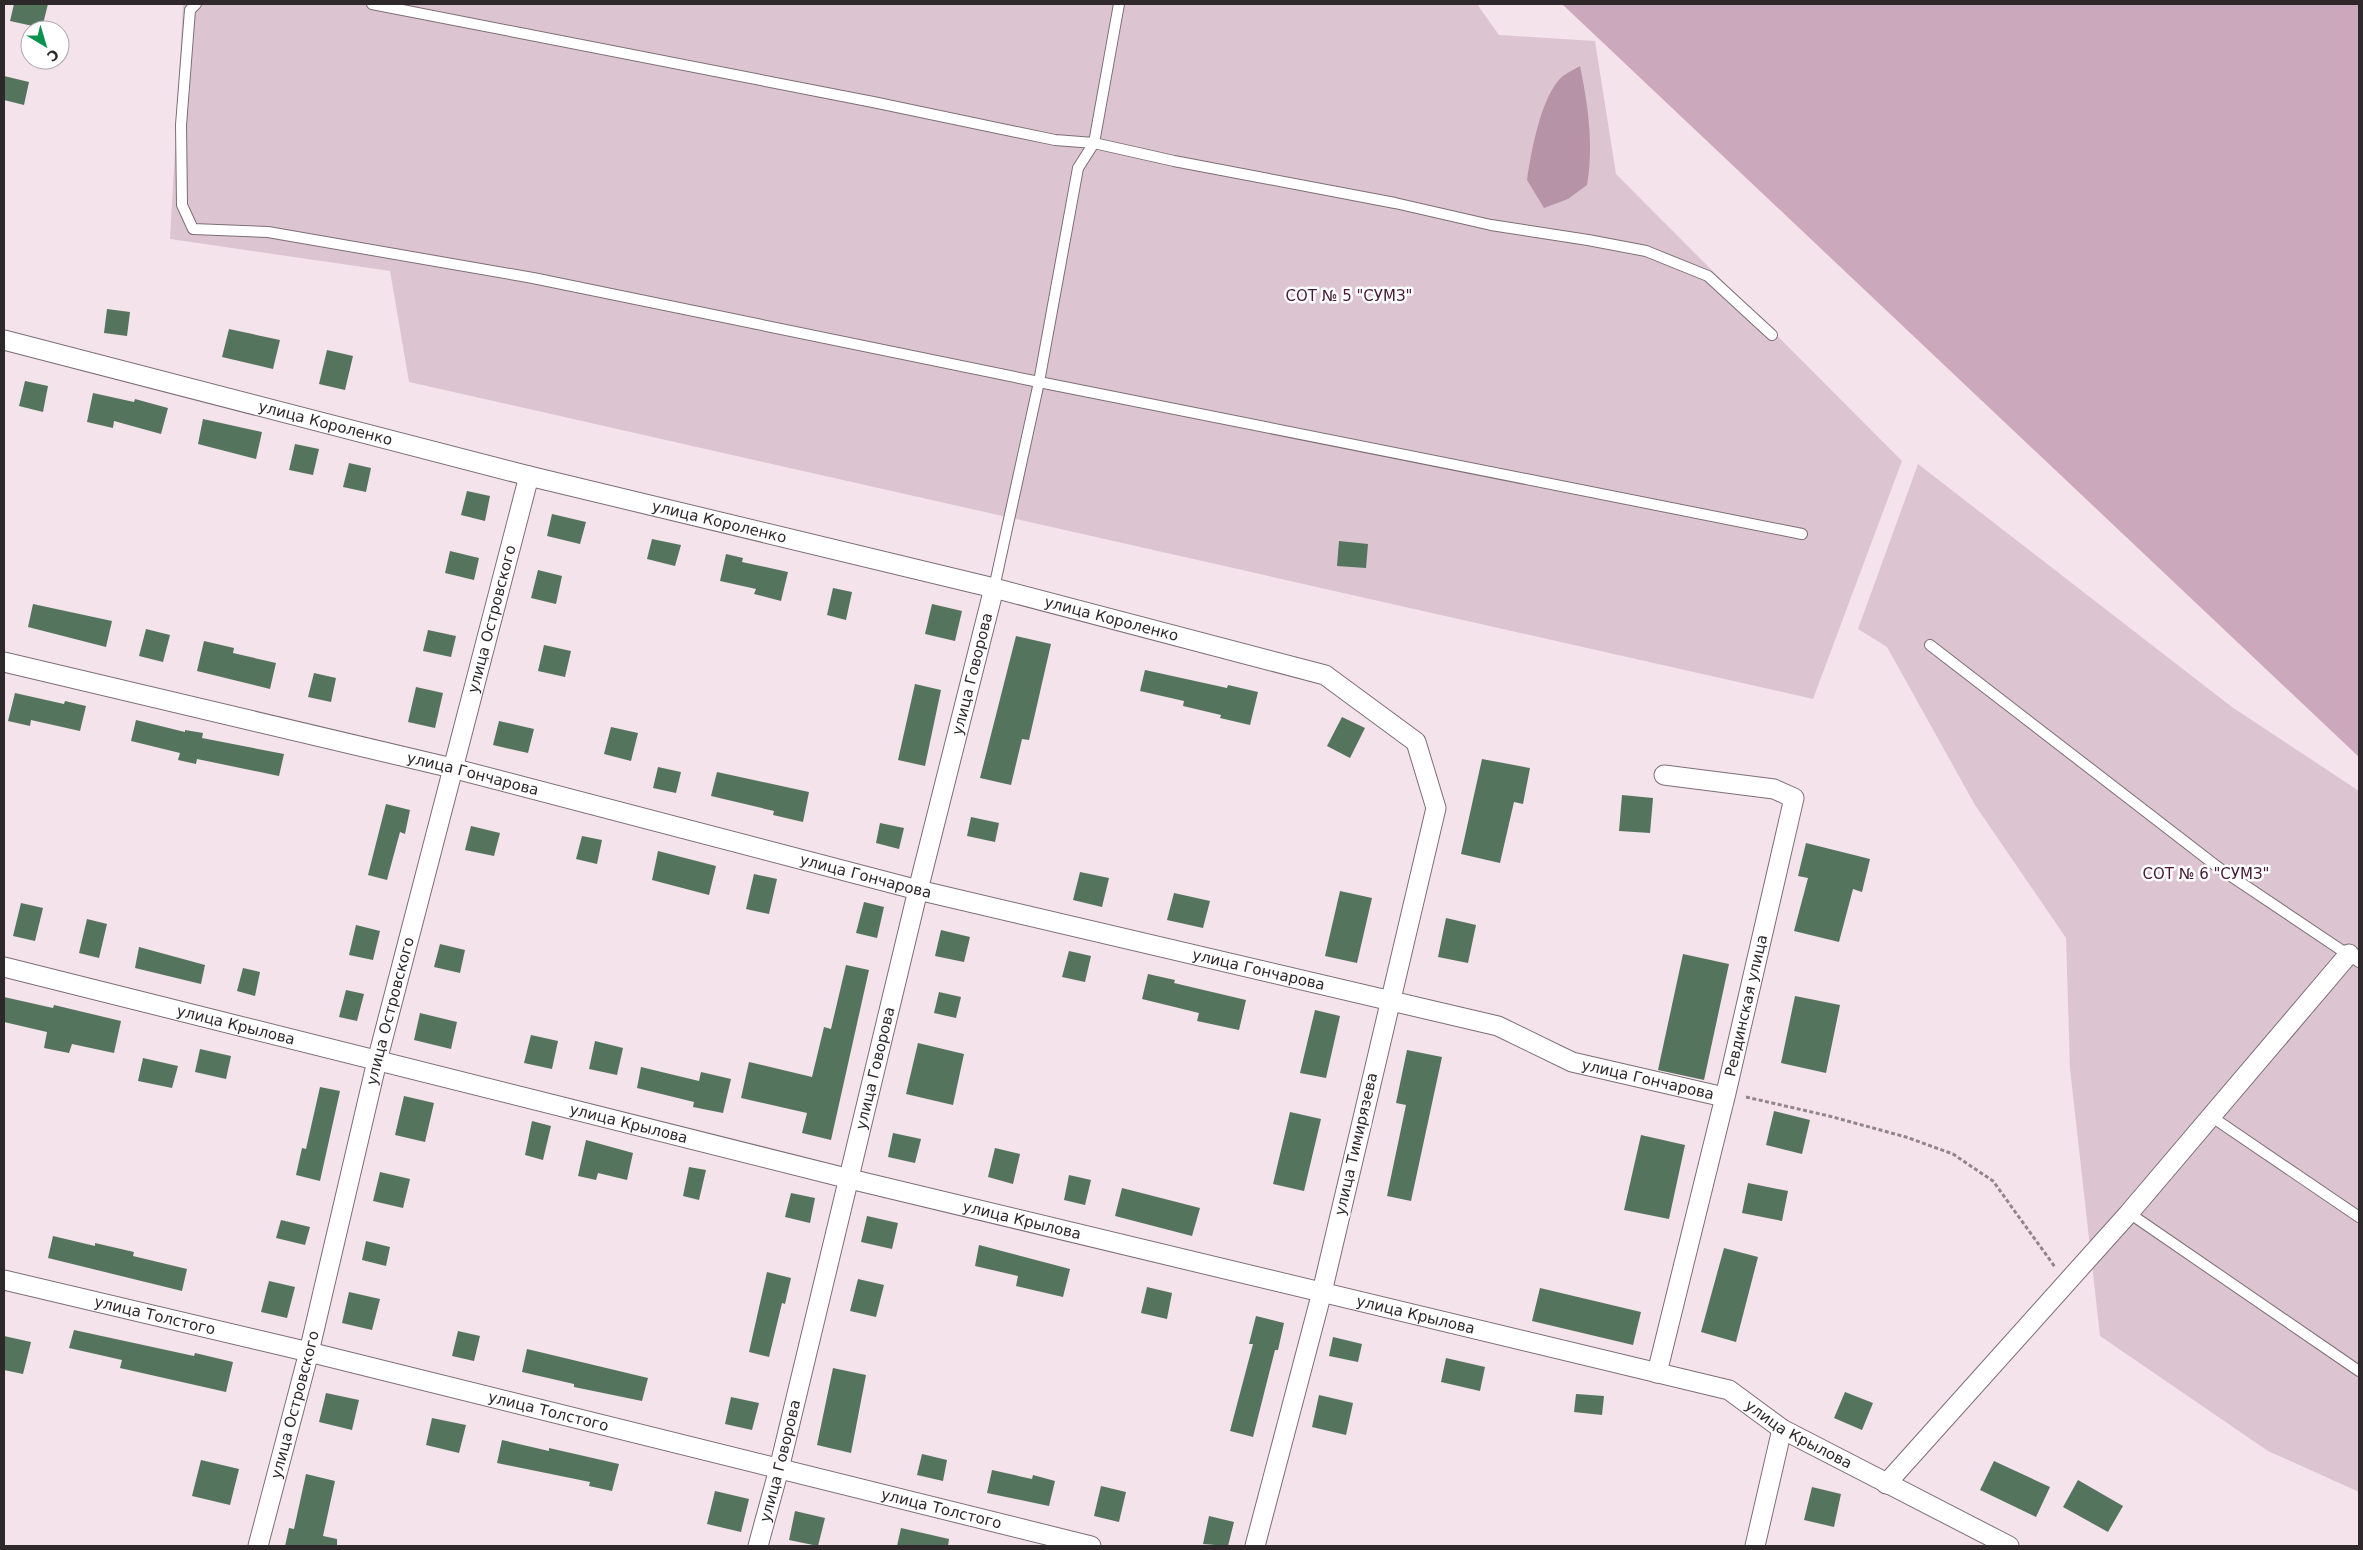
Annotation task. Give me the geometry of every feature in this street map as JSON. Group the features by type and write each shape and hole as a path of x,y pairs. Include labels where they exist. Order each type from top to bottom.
{"street":[{"name":"улица Короленко","path":"4,340 530,476 994,588 1325,676 1416,742"},
{"name":"улица Островского","path":"258,1546 309,1352 377,1061 452,768 530,476"},
{"name":"улица Говорова","path":"758,1546 779,1469 918,890 994,588"},
{"name":"улица Гончарова","path":"4,662 452,768 918,890 1498,1026 1572,1062 1725,1095"},
{"name":"улица Тимирязева","path":"1255,1546 1322,1292 1389,1000 1436,808 1416,742"},
{"name":"Ревдинская улица","path":"1657,1373 1725,1095 1794,798 1774,789 1664,775"},
{"path":"1886,1484 2354,958"},
{"name":"улица Крылова","path":"4,967 850,1179 1729,1390 1782,1429 2009,1546"},
{"name":"улица Толстого","path":"4,1280 309,1352 1091,1546"},
{"path":"1755,1546 1782,1429"}],"lane":[{"path":"196,4 190,10 181,125 182,205 193,229 268,232 533,278 1039,382 1802,534"},
{"path":"372,4 873,102 1055,140 1094,143 1491,225 1646,251 1708,276 1772,335"},
{"path":"994,588 1039,382 1078,168 1094,143 1119,4"},
{"path":"1930,645 2219,868 2354,958"},
{"path":"2212,1116 2359,1217"},
{"path":"2129,1213 2359,1371"}],"path":[{"path":"1725,1095 1829,1116 1906,1137 1952,1154 1993,1181 2066,1283"}],"green space":[{"name":"СОТ № 5 \"СУМЗ\"","path":"183,4 1477,4 1499,35 1595,41 1616,174 1902,461 1813,699 409,382 390,271 170,239"},
{"name":"СОТ № 6 \"СУМЗ\"","path":"1918,464 2232,707 2359,791 2359,1492 2268,1451 2100,1336 2070,1069 2066,938 1975,805 1887,647 1858,629"}],"shaded area":[{"path":"1562,4 2359,4 2359,757"},
{"path":"1580,66 1590,140 1587,185 1568,199 1544,208 1527,180 1534,140 1543,110 1555,85 1563,76"}],"building":[{"path":"14,4 48,4 44,20 20,20 20,23 10,21"},
{"path":"4,76 29,82 24,105 4,100"},
{"path":"107,309 130,312 127,336 104,333"},
{"path":"229,329 280,340 273,369 222,357"},
{"path":"327,350 353,356 345,390 319,384"},
{"path":"25,381 48,386 43,412 19,406"},
{"path":"93,393 134,402 135,399 168,408 161,434 114,421 113,428 87,422"},
{"path":"203,419 262,432 256,459 198,444"},
{"path":"295,444 319,449 313,475 289,470"},
{"path":"349,463 371,468 366,492 343,487"},
{"path":"467,491 490,496 485,521 461,515"},
{"path":"552,514 586,522 580,544 547,536"},
{"path":"652,539 681,545 675,566 647,559"},
{"path":"1339,541 1368,544 1366,568 1337,566"},
{"path":"450,551 479,558 474,580 445,573"},
{"path":"726,554 743,558 742,562 788,572 781,601 754,594 756,589 720,581"},
{"path":"538,570 562,576 556,604 531,598"},
{"path":"833,588 852,592 846,620 827,615"},
{"path":"33,604 112,621 106,647 28,627"},
{"path":"932,604 962,611 955,641 925,634"},
{"path":"146,629 170,635 163,662 139,656"},
{"path":"428,630 456,636 451,657 423,651"},
{"path":"1016,636 1051,644 1029,740 1022,739 1011,785 980,778"},
{"path":"204,641 234,648 233,653 276,663 270,689 197,671"},
{"path":"544,645 571,651 565,677 538,671"},
{"path":"1145,670 1227,688 1228,685 1258,692 1250,725 1220,718 1221,715 1183,706 1184,701 1140,691"},
{"path":"314,673 336,678 331,702 308,697"},
{"path":"915,684 941,690 925,766 898,760"},
{"path":"416,687 443,693 435,728 408,722"},
{"path":"15,693 64,704 65,701 86,706 80,731 31,720 30,726 8,721"},
{"path":"1342,717 1365,728 1350,758 1327,746"},
{"path":"136,720 185,732 185,730 203,733 202,738 284,754 279,776 197,759 196,764 178,760 180,753 131,741"},
{"path":"499,721 534,729 528,753 493,745"},
{"path":"611,727 638,733 631,761 604,754"},
{"path":"1482,759 1530,768 1523,804 1514,802 1500,863 1461,854"},
{"path":"658,767 681,772 676,793 653,788"},
{"path":"717,772 809,792 803,822 773,815 774,811 711,796"},
{"path":"1622,795 1653,798 1650,833 1619,831"},
{"path":"386,804 410,810 405,834 400,832 387,880 368,875"},
{"path":"971,817 999,823 995,842 967,836"},
{"path":"880,823 904,828 899,849 876,843"},
{"path":"471,826 500,833 494,856 465,850"},
{"path":"582,836 602,840 597,864 576,859"},
{"path":"1806,843 1870,859 1862,892 1853,889 1839,942 1794,931 1808,878 1798,876"},
{"path":"658,851 716,866 709,895 652,880"},
{"path":"1080,872 1109,878 1102,907 1073,900"},
{"path":"754,874 777,879 769,914 746,909"},
{"path":"1340,891 1372,898 1357,963 1325,956"},
{"path":"1174,893 1210,901 1203,928 1167,920"},
{"path":"864,902 884,907 877,938 856,933"},
{"path":"21,903 43,908 35,941 13,936"},
{"path":"1446,918 1476,925 1468,963 1438,957"},
{"path":"87,919 107,924 99,958 79,953"},
{"path":"356,925 380,931 373,960 349,955"},
{"path":"941,930 970,937 964,962 935,956"},
{"path":"440,944 465,950 460,973 434,967"},
{"path":"139,947 205,965 201,984 135,968"},
{"path":"1069,951 1091,956 1085,982 1062,977"},
{"path":"1683,954 1729,964 1704,1080 1658,1070"},
{"path":"846,965 869,970 831,1140 802,1133 807,1113 741,1098 749,1062 812,1077 824,1027 831,1029"},
{"path":"243,968 260,972 255,996 237,991"},
{"path":"1148,974 1175,980 1174,983 1246,1000 1239,1030 1197,1021 1199,1013 1142,999"},
{"path":"346,990 364,994 357,1021 339,1017"},
{"path":"939,992 961,997 956,1018 934,1013"},
{"path":"1795,996 1840,1005 1826,1073 1781,1063"},
{"path":"4,997 53,1008 54,1005 121,1021 114,1053 72,1044 69,1053 44,1048 47,1032 4,1022"},
{"path":"1315,1010 1340,1016 1326,1078 1300,1073"},
{"path":"420,1013 457,1022 451,1049 414,1040"},
{"path":"531,1035 558,1041 552,1069 524,1063"},
{"path":"595,1041 623,1048 617,1075 589,1069"},
{"path":"918,1043 964,1054 953,1105 906,1094"},
{"path":"200,1049 231,1056 226,1079 195,1072"},
{"path":"1407,1050 1442,1057 1411,1201 1387,1196 1406,1105 1396,1103"},
{"path":"143,1058 178,1066 172,1088 138,1081"},
{"path":"641,1067 699,1081 701,1072 731,1079 723,1113 693,1107 694,1102 637,1088"},
{"path":"320,1087 340,1091 320,1181 296,1175 302,1148 306,1149"},
{"path":"404,1096 434,1103 425,1142 395,1135"},
{"path":"1774,1111 1810,1120 1802,1154 1766,1145"},
{"path":"1290,1112 1321,1119 1304,1191 1273,1184"},
{"path":"532,1121 551,1126 543,1160 525,1155"},
{"path":"893,1133 921,1139 915,1163 888,1157"},
{"path":"1641,1135 1685,1145 1669,1219 1624,1210"},
{"path":"586,1140 633,1153 627,1180 598,1173 596,1180 578,1176"},
{"path":"995,1148 1020,1154 1013,1184 988,1177"},
{"path":"689,1167 706,1170 699,1200 683,1196"},
{"path":"380,1172 410,1179 403,1208 373,1201"},
{"path":"1069,1175 1091,1180 1085,1205 1064,1200"},
{"path":"1748,1183 1788,1191 1782,1221 1742,1213"},
{"path":"1122,1188 1200,1208 1192,1236 1115,1216"},
{"path":"791,1193 815,1198 810,1223 785,1217"},
{"path":"867,1216 898,1223 892,1249 861,1242"},
{"path":"281,1220 310,1227 305,1245 276,1238"},
{"path":"53,1236 95,1246 95,1243 134,1252 133,1256 187,1269 182,1291 48,1258"},
{"path":"366,1241 390,1247 386,1266 362,1260"},
{"path":"979,1245 1070,1269 1063,1297 1016,1286 1018,1276 975,1266"},
{"path":"1724,1248 1758,1257 1736,1342 1701,1332"},
{"path":"767,1272 791,1278 785,1304 782,1303 769,1357 749,1352"},
{"path":"858,1279 884,1285 876,1317 850,1311"},
{"path":"269,1281 295,1287 287,1318 261,1312"},
{"path":"1147,1287 1172,1293 1167,1319 1141,1313"},
{"path":"1540,1288 1641,1312 1633,1345 1532,1321"},
{"path":"349,1292 380,1299 372,1330 342,1323"},
{"path":"1256,1316 1284,1323 1278,1350 1275,1350 1253,1437 1230,1431 1253,1344 1249,1344"},
{"path":"74,1330 194,1356 195,1353 233,1362 226,1392 120,1368 122,1360 69,1348"},
{"path":"458,1331 480,1336 474,1361 452,1356"},
{"path":"4,1336 31,1342 23,1374 4,1370"},
{"path":"1333,1337 1362,1344 1358,1362 1329,1356"},
{"path":"527,1349 648,1378 642,1401 574,1387 574,1384 522,1372"},
{"path":"1446,1358 1485,1367 1480,1391 1441,1382"},
{"path":"833,1368 866,1375 851,1453 817,1445"},
{"path":"1845,1392 1873,1403 1862,1430 1834,1418"},
{"path":"326,1393 359,1400 352,1430 319,1422"},
{"path":"1576,1394 1604,1396 1602,1415 1574,1412"},
{"path":"1319,1395 1353,1403 1346,1435 1312,1427"},
{"path":"731,1397 759,1403 752,1430 725,1424"},
{"path":"432,1418 466,1425 459,1453 426,1445"},
{"path":"502,1440 549,1451 549,1448 619,1464 612,1491 589,1486 590,1482 497,1463"},
{"path":"922,1454 947,1460 943,1481 917,1475"},
{"path":"201,1460 239,1469 230,1505 192,1496"},
{"path":"1994,1461 2050,1487 2036,1517 1980,1490"},
{"path":"992,1470 1032,1479 1033,1475 1055,1481 1049,1506 987,1493"},
{"path":"306,1474 335,1481 323,1536 337,1539 337,1546 285,1546 289,1528 294,1529"},
{"path":"2078,1480 2123,1506 2108,1532 2063,1507"},
{"path":"1101,1486 1126,1492 1119,1522 1094,1516"},
{"path":"1812,1487 1841,1494 1834,1527 1804,1520"},
{"path":"715,1491 749,1499 741,1532 707,1524"},
{"path":"795,1511 825,1518 818,1546 789,1540"},
{"path":"1209,1516 1234,1522 1228,1546 1203,1544"},
{"path":"901,1528 949,1539 948,1546 897,1546"}]}
